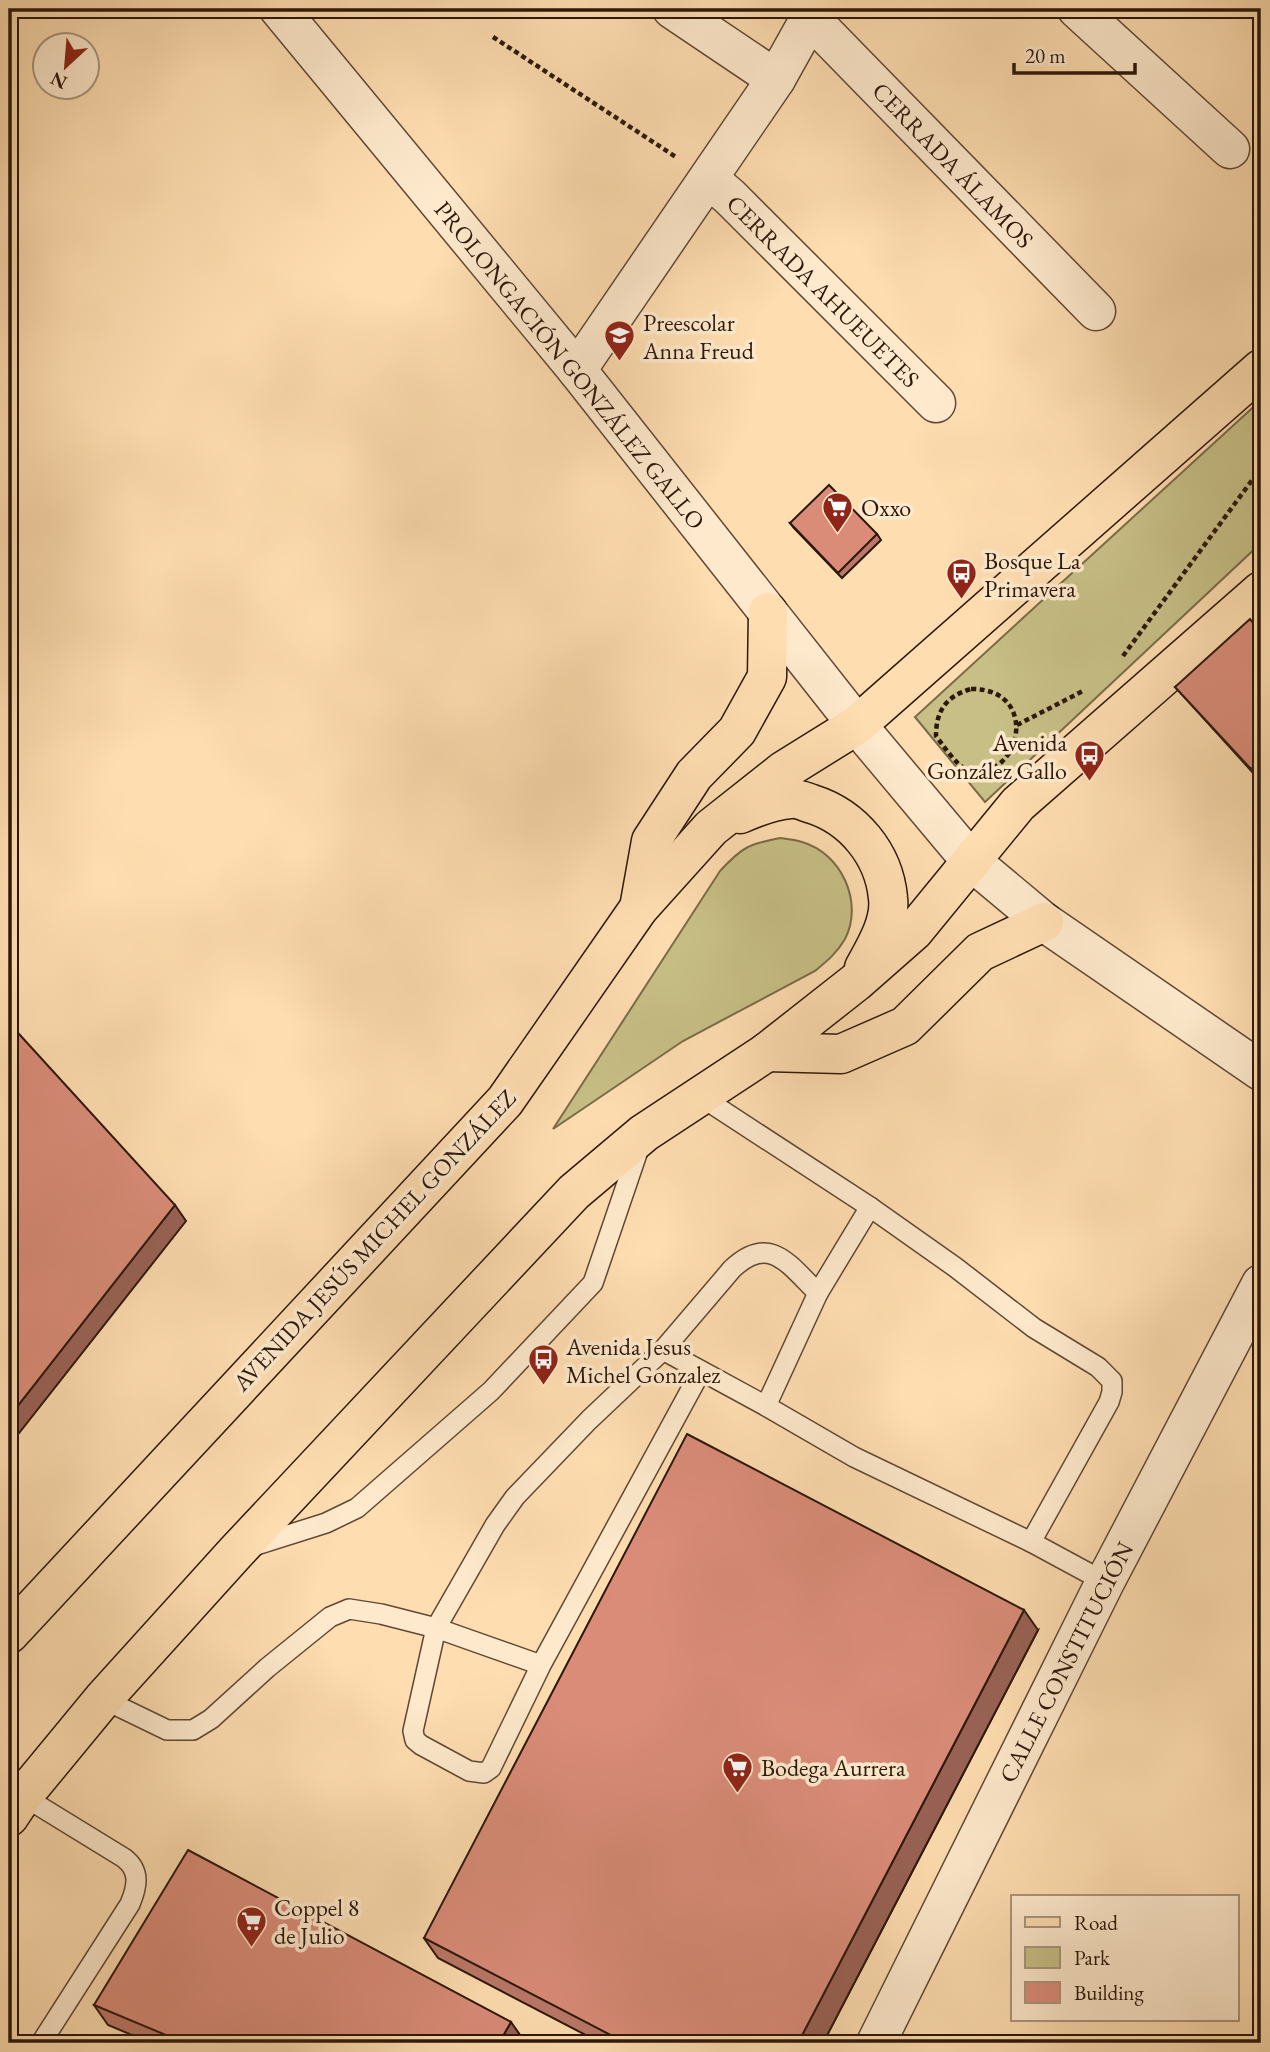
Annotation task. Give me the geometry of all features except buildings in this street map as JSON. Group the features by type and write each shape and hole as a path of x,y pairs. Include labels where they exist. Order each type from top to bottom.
{"main road":[{"name":"AVENIDA JESÚS MICHEL GONZÁLEZ","path":"9,1634 505,1101 639,908 711,828 783,771 857,725 1261,369"},
{"path":"16,1807 103,1699 236,1552 574,1192 644,1133 767,1052 856,982 914,931 1018,804 1261,591"},
{"path":"639,908 650,841 694,775 737,730 767,677 768,612"},
{"path":"711,828 763,804 794,798 830,810 859,832 880,863 889,900 882,934 856,982"},
{"path":"767,1052 841,1054 905,1026 980,952 1045,922"}],"street":[{"name":"PROLONGACIÓN GONZÁLEZ GALLO","path":"279,9 577,370 857,725"},
{"path":"672,9 776,79"},
{"path":"1077,9 1230,149"},
{"path":"577,370 776,79 813,13"},
{"name":"CERRADA ÁLAMOS","path":"813,13 1096,311"},
{"name":"CERRADA AHUEUETES","path":"709,179 936,403"},
{"path":"857,725 971,861 1045,922 1261,1072"},
{"name":"CALLE CONSTITUCIÓN","path":"876,2043 1105,1582 1261,1284"}],"lane":[{"path":"700,1096 870,1207 956,1267 1034,1328 1098,1367 1112,1381 1109,1402 1031,1542"},
{"path":"236,1552 326,1523 357,1508 491,1391 593,1283 644,1133"},
{"path":"766,1406 817,1293 870,1207"},
{"path":"701,1371 541,1665 491,1768 484,1773 469,1771 421,1745 414,1735 436,1628 495,1525 515,1497 589,1420 663,1350 742,1260 757,1252 783,1259 817,1293"},
{"path":"663,1350 854,1457 1031,1542 1105,1582"},
{"path":"103,1699 167,1730 193,1730 211,1718 330,1617 349,1609 436,1628 541,1665"},
{"path":"16,1807 124,1858 132,1864 137,1876 130,1904 41,2043"}],"path":[{"path":"493,37 709,179"},
{"path":"1123,656 1261,468"},
{"path":"971,689 996,693 1014,712 1017,725 1011,752 1001,762 975,770 962,767 936,736 940,710 958,692 971,689"},
{"path":"1017,725 1084,690"}],"green space":[{"path":"1261,400 1261,543 985,802 915,717"},
{"path":"780,838 816,848 838,868 845,881 852,910 850,925 839,948 815,971 683,1041 553,1129 720,871 747,848"}],"place":[{"name":"Preescolar Anna Freud","path":"620,363"},
{"name":"Oxxo","path":"838,534"},
{"name":"Bosque La Primavera","path":"961,601"},
{"name":"Avenida González Gallo","path":"1090,783"},
{"name":"Avenida Jesus Michel Gonzalez","path":"543,1387"},
{"name":"Bodega Aurrera","path":"738,1794"},
{"name":"Coppel 8 de Julio","path":"251,1948"}]}
